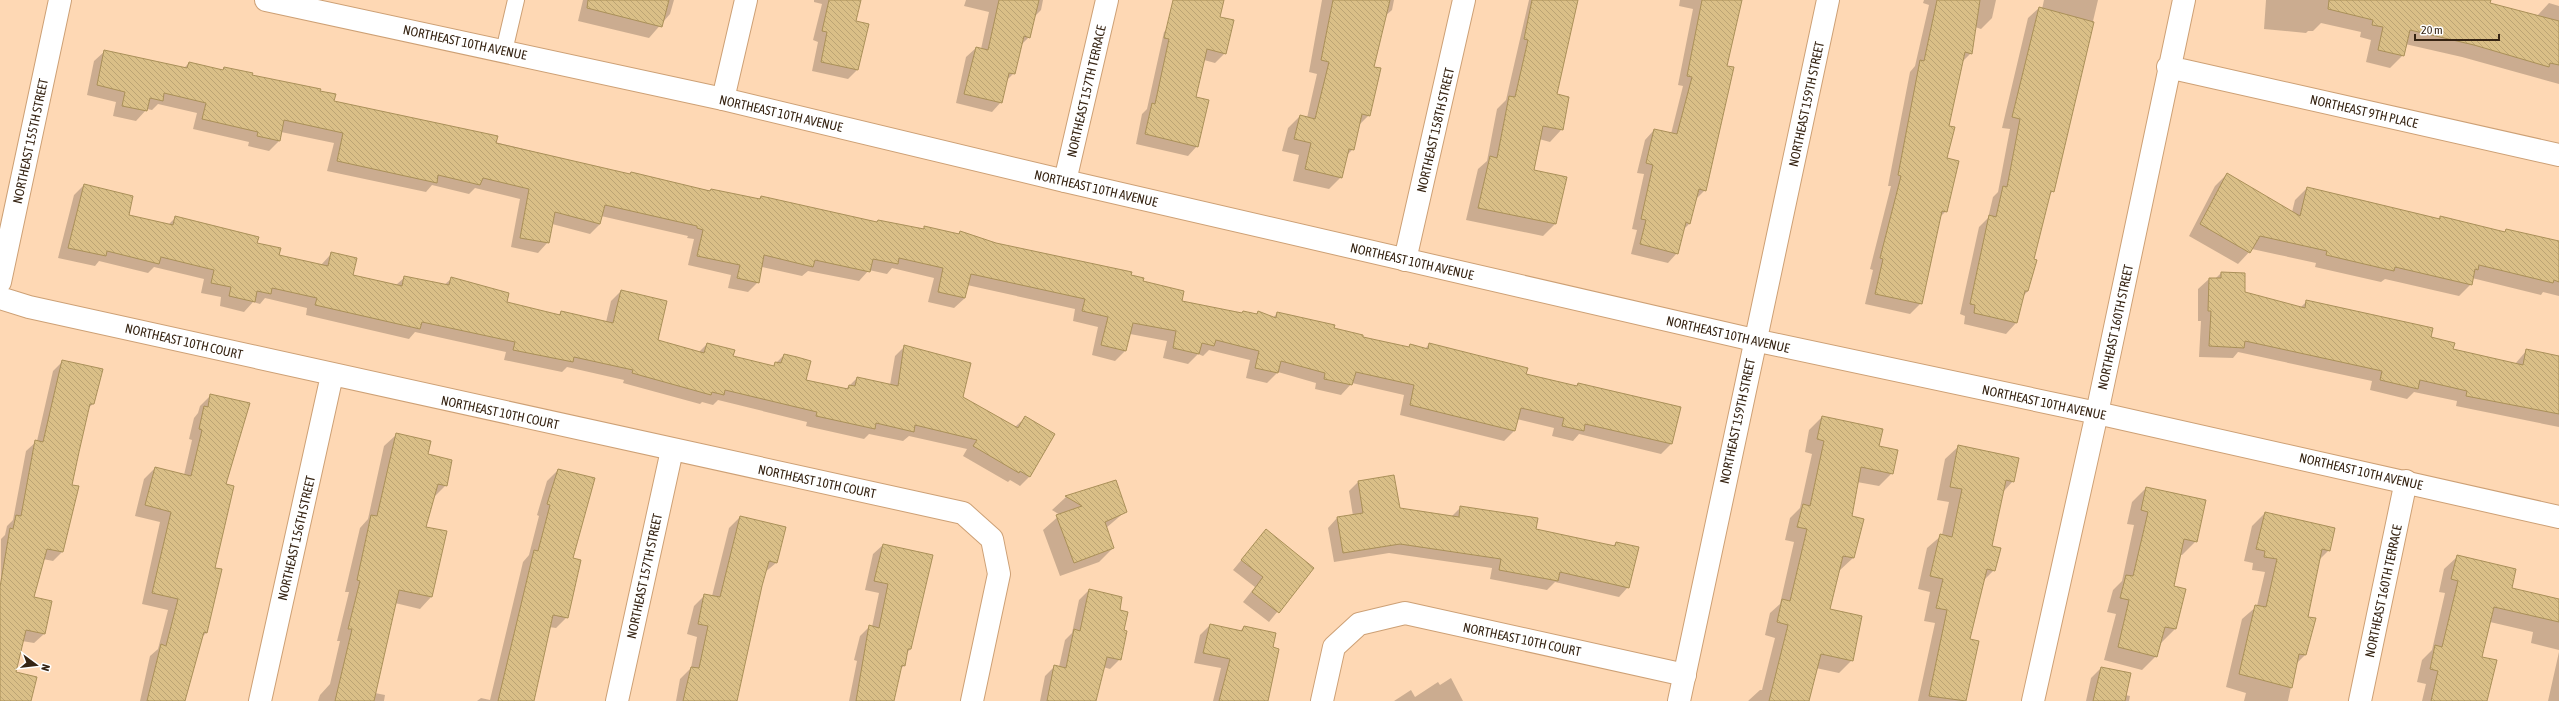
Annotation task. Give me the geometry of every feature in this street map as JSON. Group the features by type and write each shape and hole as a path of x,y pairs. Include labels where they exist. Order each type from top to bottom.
{"street":[{"name":"NORTHEAST 155TH STREET","path":"0,282 60,0"},
{"name":"NORTHEAST 10TH AVENUE","path":"266,0 323,5 504,51 724,99 1065,181 1754,340 2098,413 2406,481 2559,517"},
{"path":"724,99 746,0"},
{"name":"NORTHEAST 157TH TERRACE","path":"1065,181 1107,0"},
{"name":"NORTHEAST 158TH STREET","path":"1405,260 1464,0"},
{"name":"NORTHEAST 159TH STREET","path":"1679,701 1754,340 1828,0"},
{"name":"NORTHEAST 160TH STREET","path":"2033,701 2098,413 2168,67 2184,0"},
{"name":"NORTHEAST 9TH PLACE","path":"2168,67 2559,154"},
{"name":"NORTHEAST 10TH COURT","path":"0,298 29,307 332,375 962,513 992,539 1000,574 972,701"},
{"name":"NORTHEAST 156TH STREET","path":"260,701 332,375"},
{"name":"NORTHEAST 157TH STREET","path":"617,701 672,450"},
{"name":"NORTHEAST 160TH TERRACE","path":"2360,701 2406,481"},
{"name":"NORTHEAST 10TH COURT","path":"1322,701 1334,647 1358,624 1405,613 1685,675"}],"lane":[{"path":"504,51 516,0"}],"building":[{"path":"588,0 669,0 662,27 587,8"},
{"path":"829,0 861,0 856,21 869,24 858,70 821,62 827,32 822,31"},
{"path":"999,0 1039,0 1030,38 1024,36 1015,74 1009,73 1002,103 964,94 976,47 988,50"},
{"path":"1173,0 1224,0 1220,17 1234,20 1226,54 1207,49 1196,97 1209,100 1198,147 1145,134 1152,103 1155,104 1169,39 1164,38"},
{"path":"1333,0 1390,0 1374,67 1381,68 1370,116 1362,114 1354,150 1349,149 1342,178 1305,169 1311,143 1294,139 1300,115 1315,119 1329,62 1321,60"},
{"path":"1532,0 1578,0 1557,94 1569,97 1563,130 1543,126 1534,170 1567,177 1556,224 1478,208 1490,156 1497,158 1509,96 1515,97 1528,40 1524,39"},
{"path":"1702,0 1742,0 1727,66 1734,67 1706,191 1699,189 1690,224 1686,222 1678,254 1640,244 1646,220 1641,219 1653,165 1646,163 1654,129 1677,134 1692,77 1687,76"},
{"path":"1937,0 1980,0 1972,54 1965,52 1949,126 1955,127 1947,158 1959,161 1947,212 1942,211 1922,304 1875,294 1883,259 1880,258 1901,176 1898,175 1920,60 1924,61"},
{"path":"2329,0 2491,0 2490,3 2559,21 2559,65 2550,63 2549,67 2474,45 2410,30 2404,56 2378,50 2383,27 2372,25 2373,20 2328,9"},
{"path":"2039,7 2094,22 2054,192 2051,191 2034,259 2037,260 2028,291 2025,291 2017,323 1974,313 1975,305 1970,304 1989,215 1996,217 2003,186 2007,187 2020,119 2012,117"},
{"path":"104,50 187,68 189,62 223,70 224,67 253,73 252,75 321,89 320,91 336,94 334,101 498,136 496,143 630,174 631,172 710,191 711,189 760,199 761,196 877,222 878,220 924,229 924,226 959,234 960,231 996,243 1132,272 1131,275 1144,278 1143,281 1184,291 1182,301 1242,313 1243,311 1257,314 1258,311 1276,318 1277,312 1335,325 1334,328 1363,335 1363,337 1409,347 1410,344 1428,349 1429,343 1528,368 1526,374 1577,386 1578,383 1681,407 1672,444 1585,424 1584,431 1562,426 1564,418 1521,408 1515,431 1410,405 1414,385 1356,372 1352,385 1324,379 1325,373 1281,361 1278,373 1255,368 1259,351 1216,340 1214,346 1202,343 1199,354 1173,348 1176,331 1133,323 1126,351 1101,345 1108,317 1082,311 1085,299 971,274 965,298 938,292 943,268 899,258 898,264 873,259 870,272 815,260 813,267 764,255 759,283 737,278 740,265 697,256 703,230 697,228 697,226 605,205 600,224 555,212 549,243 520,238 529,189 483,178 480,185 438,175 437,183 337,161 343,133 284,120 280,141 257,136 258,132 202,119 206,103 164,93 163,101 150,98 147,111 122,106 125,92 97,85"},
{"path":"2227,173 2300,216 2307,187 2440,219 2440,216 2505,232 2506,229 2559,241 2559,282 2554,280 2553,283 2479,265 2478,270 2475,269 2472,285 2395,267 2394,271 2326,255 2327,251 2260,236 2250,253 2200,224"},
{"path":"84,184 133,196 129,215 173,225 175,216 259,237 257,243 281,248 279,255 328,266 331,252 357,258 353,275 402,286 404,276 449,285 451,277 509,293 507,302 560,315 561,311 613,323 621,290 667,301 658,340 704,353 707,343 735,350 733,356 774,366 775,362 781,363 784,354 797,357 811,361 806,380 848,389 849,385 855,386 857,377 898,386 904,345 971,363 963,397 1018,428 1025,416 1055,434 1030,477 1020,471 1019,473 973,446 977,440 915,425 914,432 876,423 875,429 816,416 817,412 725,390 724,395 712,392 711,395 632,373 633,370 574,357 573,362 513,350 515,342 422,322 420,329 315,305 317,298 272,288 271,294 257,291 255,302 229,296 231,287 211,283 214,270 161,257 159,264 107,251 106,256 68,248"},
{"path":"2221,272 2245,273 2245,292 2305,308 2306,300 2433,328 2431,337 2455,343 2453,349 2523,365 2526,349 2559,356 2559,414 2466,396 2467,391 2420,380 2418,389 2380,380 2382,371 2245,341 2244,348 2209,346 2211,311 2208,311 2209,278 2221,278"},
{"path":"62,360 103,369 94,404 90,404 79,452 72,485 79,486 63,552 47,549 34,597 52,601 45,634 26,630 16,672 37,677 31,701 0,701 0,587 10,528 13,529 16,515 21,516 35,440 43,442"},
{"path":"210,394 250,403 226,484 234,486 215,568 222,569 207,633 204,632 185,701 147,701 161,644 166,646 178,599 152,593 171,512 145,505 155,467 191,476 202,430 199,429 204,406 208,407"},
{"path":"1822,416 1883,429 1879,446 1898,450 1893,474 1861,467 1852,516 1864,519 1854,558 1843,556 1830,609 1862,616 1853,661 1821,654 1809,701 1769,701 1788,625 1777,622 1782,599 1790,601 1807,529 1797,527 1803,504 1810,506 1824,441 1817,439"},
{"path":"396,433 431,441 428,454 452,460 447,486 438,484 426,527 447,531 432,597 399,590 374,701 335,701 352,629 348,629 360,581 357,580 371,515 377,516"},
{"path":"1958,445 2019,458 2014,482 2006,480 1992,546 2001,548 1995,571 1987,569 1970,639 1979,641 1966,701 1929,696 1947,610 1936,608 1943,579 1930,576 1940,534 1952,537 1962,489 1950,487"},
{"path":"558,469 595,478 573,558 581,560 568,618 553,615 534,701 498,701 534,550 538,551 550,505 547,504"},
{"path":"1394,475 1400,508 1459,517 1460,506 1538,518 1536,529 1615,546 1616,542 1639,547 1629,588 1560,572 1558,581 1499,570 1501,559 1400,544 1343,553 1337,517 1363,513 1358,481"},
{"path":"1116,480 1127,512 1105,522 1114,548 1074,563 1056,515 1082,506 1065,496"},
{"path":"2146,487 2206,500 2197,542 2184,539 2174,586 2186,589 2176,629 2165,627 2157,657 2118,647 2129,600 2120,598 2126,575 2133,576 2148,512 2141,510"},
{"path":"2265,512 2335,528 2330,551 2322,549 2308,617 2316,618 2306,655 2299,654 2292,688 2239,674 2255,605 2266,607 2277,559 2264,557 2265,551 2256,549"},
{"path":"740,516 786,527 777,563 769,561 762,586 737,701 683,701 691,667 699,668 708,626 698,624 704,594 720,597"},
{"path":"1266,529 1314,568 1279,613 1252,592 1263,577 1241,560"},
{"path":"883,544 933,555 911,649 908,649 905,666 902,665 894,701 856,701 869,625 879,628 888,584 874,581"},
{"path":"2457,555 2516,569 2512,588 2559,599 2559,622 2494,607 2482,657 2497,660 2487,701 2431,701 2438,671 2430,669 2435,645 2442,647 2458,581 2451,579"},
{"path":"1089,589 1122,597 1120,610 1128,612 1124,630 1127,631 1121,660 1107,657 1096,701 1047,701 1054,665 1066,668 1074,629 1080,631"},
{"path":"1210,624 1242,631 1244,626 1276,633 1273,647 1279,649 1268,701 1219,701 1230,659 1203,653"},
{"path":"2101,667 2131,673 2125,701 2093,701"}]}
